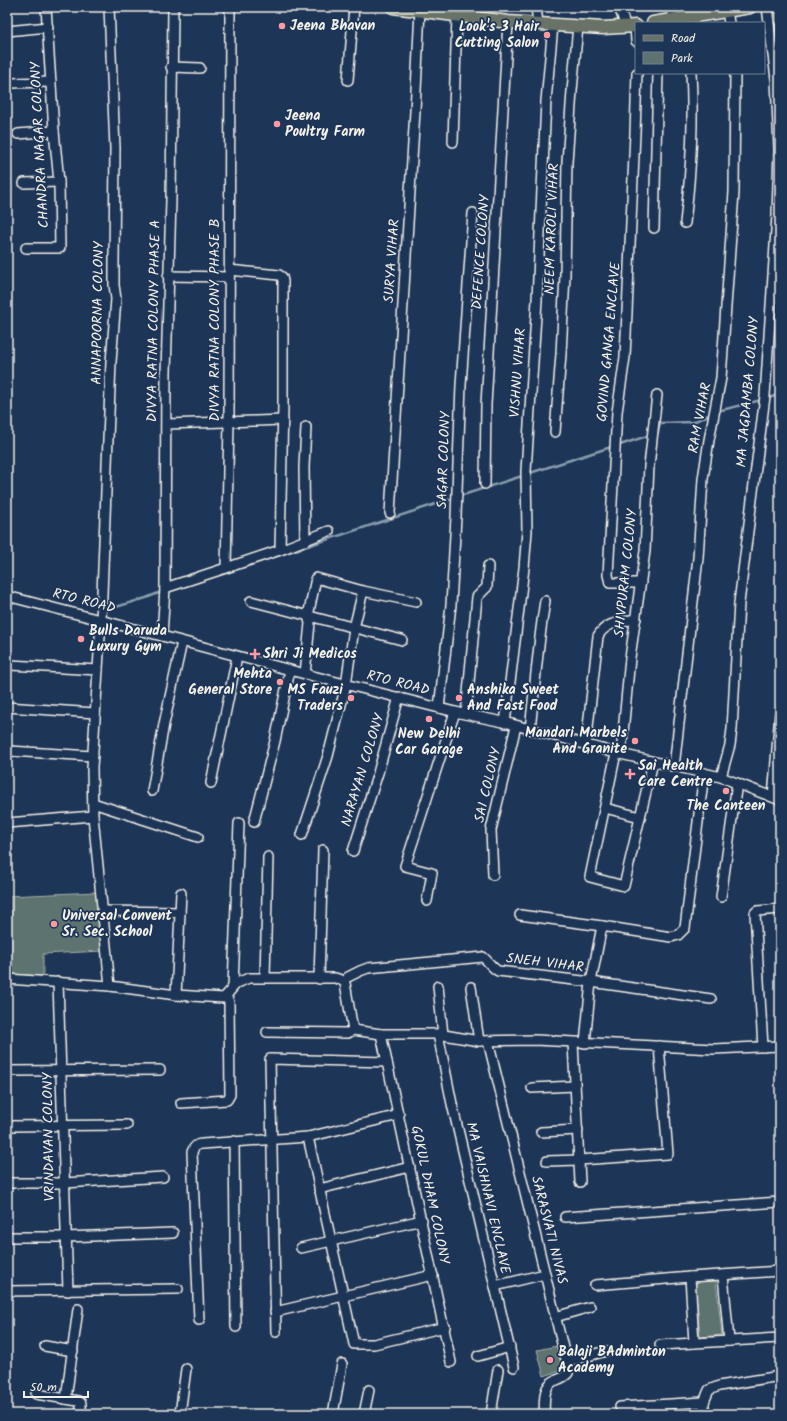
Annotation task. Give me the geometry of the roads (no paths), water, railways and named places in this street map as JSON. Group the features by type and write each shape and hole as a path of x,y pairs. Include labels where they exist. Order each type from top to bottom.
{"main road":[{"path":"393,7 457,15 472,12 508,22 603,28 632,26"},
{"path":"664,22 723,13 750,7"}],"street":[{"name":"CHANDRA NAGAR COLONY","path":"26,248 60,248 59,182 54,131 46,7"},
{"name":"ANNAPOORNA COLONY","path":"109,7 115,148 114,270 116,299 111,362 105,486 101,620 93,756 93,816 110,986"},
{"name":"DIVYA RATNA COLONY PHASE A","path":"162,636 165,588 168,276 173,7"},
{"name":"DIVYA RATNA COLONY PHASE B","path":"226,568 229,422 228,184 231,69 230,7"},
{"path":"348,80 354,7"},
{"path":"536,7 538,24"},
{"path":"619,7 632,26 635,37"},
{"path":"671,7 682,20"},
{"name":"MA JAGDAMBA COLONY","path":"721,777 730,744 732,729 739,603 765,396 777,214 779,150 777,87 767,7"},
{"name":"SURYA VIHAR","path":"390,513 415,127 412,9"},
{"path":"453,142 457,15"},
{"name":"DEFENCE COLONY","path":"485,484 486,405 508,22"},
{"name":"VISHNU VIHAR","path":"505,723 524,568 527,531 526,471 537,300 546,101 553,25"},
{"name":"NEEM KAROLI VIHAR","path":"554,432 561,354 565,275 567,162 578,26"},
{"path":"7,31 48,27"},
{"path":"171,67 200,68"},
{"name":"GOVIND GANGA ENCLAVE","path":"637,74 624,357 617,412 608,575 610,583 641,583"},
{"path":"654,228 658,74"},
{"path":"685,222 691,166 693,109 691,74"},
{"name":"RAM VIHAR","path":"674,767 698,558 703,479 721,378 734,192 735,74"},
{"path":"11,82 51,82"},
{"path":"18,134 54,131"},
{"path":"24,183 59,182"},
{"name":"SAGAR COLONY","path":"439,708 451,605 461,385 473,213"},
{"path":"168,276 271,274 282,277 283,420 280,550"},
{"name":"SHIVPURAM COLONY","path":"640,817 624,886 590,877 605,808 619,754 645,551 649,466 657,395"},
{"path":"167,424 283,420"},
{"path":"305,541 304,467 306,427"},
{"path":"165,588 280,550 329,531"},
{"path":"466,714 477,597 487,587 488,566"},
{"path":"305,674 310,623 308,616 316,578 363,591 416,602"},
{"path":"302,835 328,756 346,685 354,628 363,591"},
{"name":"RTO ROAD","path":"7,596 346,685 505,723 619,754 721,777 777,799"},
{"path":"251,601 402,640"},
{"path":"530,730 539,642 545,601"},
{"path":"586,745 598,636 603,628 608,625 636,620"},
{"path":"152,791 164,724 182,642"},
{"path":"211,783 237,657"},
{"path":"10,664 98,670"},
{"path":"254,822 275,740 290,670"},
{"name":"NARAYAN COLONY","path":"353,851 378,772 399,697"},
{"path":"7,707 95,714"},
{"path":"426,901 432,873 404,866 455,712"},
{"path":"777,799 780,714"},
{"name":"SAI COLONY","path":"493,875 491,830 516,726"},
{"path":"9,751 93,756"},
{"path":"605,808 640,817 653,762"},
{"path":"520,915 602,926 671,938 678,935 685,928 704,773"},
{"path":"721,897 737,783"},
{"path":"93,803 198,837"},
{"path":"7,823 93,816"},
{"path":"233,987 239,823"},
{"path":"319,978 324,850"},
{"path":"265,977 268,856"},
{"path":"176,995 181,893"},
{"path":"763,1047 755,913 757,911 780,909"},
{"path":"102,911 180,912"},
{"name":"SNEH VIHAR","path":"348,977 368,968 483,958 490,962 494,969 498,971 591,982 602,926"},
{"path":"7,979 110,986 176,995 223,998 242,980 249,978 335,978 344,983 353,1030"},
{"name":"VRINDAVAN COLONY","path":"58,982 62,1072 65,1237 68,1291"},
{"path":"585,1043 591,982 711,999"},
{"name":"MA VAISHNAVI ENCLAVE","path":"438,986 441,1035 452,1104 514,1367"},
{"name":"SARASVATI NIVAS","path":"471,987 567,1362"},
{"path":"181,1103 227,1100 230,1095 229,1002 226,996"},
{"path":"267,1032 348,1032 353,1030 381,1034 441,1035 484,1041 535,1040 714,1049 780,1046"},
{"name":"GOKUL DHAM COLONY","path":"381,1034 445,1327 451,1362"},
{"path":"573,1043 580,1182"},
{"path":"547,1161 668,1154 659,1046"},
{"path":"276,1332 270,1059 387,1062"},
{"path":"7,1071 62,1072 160,1070"},
{"path":"532,1088 575,1086"},
{"path":"199,1320 193,1148 197,1144 308,1137 399,1115"},
{"path":"7,1126 127,1125"},
{"path":"541,1132 578,1130"},
{"path":"308,1137 354,1344 374,1344 445,1327"},
{"path":"234,1141 236,1327"},
{"path":"319,1189 410,1167"},
{"path":"7,1182 64,1183 163,1177"},
{"path":"565,1217 780,1202"},
{"path":"301,1248 422,1220"},
{"path":"7,1237 65,1237 173,1233"},
{"path":"595,1285 690,1276 780,1271"},
{"path":"495,1286 545,1274"},
{"path":"275,1312 433,1275"},
{"path":"723,1275 729,1341"},
{"path":"690,1276 694,1343"},
{"path":"7,1291 178,1289"},
{"path":"555,1317 590,1307"},
{"path":"66,1399 78,1309"},
{"path":"660,1345 780,1338"},
{"path":"45,1346 73,1351"},
{"path":"478,1356 510,1347"},
{"path":"544,1414 546,1388 550,1383 566,1376 568,1373 567,1362 606,1351"},
{"path":"333,1414 342,1364"},
{"path":"180,1414 186,1369"},
{"path":"490,1414 498,1370"},
{"path":"704,1414 704,1402 709,1390 719,1386 780,1376"},
{"path":"364,1414 368,1390"},
{"path":"36,1394 80,1402 81,1414"},
{"path":"620,1407 704,1402"}],"waterway":[{"path":"769,398 780,394"},
{"path":"718,411 761,400"},
{"path":"658,433 660,423 693,422 711,414"},
{"path":"620,445 650,435"},
{"path":"530,473 611,447"},
{"path":"460,496 522,476"},
{"path":"274,557 454,498"},
{"path":"106,610 161,592"}],"place":[{"name":"Jeena Bhavan","path":"282,26"},
{"name":"Look's 3 Hair Cutting Salon","path":"547,35"},
{"name":"Jeena Poultry Farm","path":"277,124"},
{"name":"Bulls Daruda Luxury Gym","path":"81,639"},
{"name":"Shri Ji Medicos","path":"255,654"},
{"name":"Mehta General Store","path":"280,682"},
{"name":"MS Fauzi Traders","path":"351,698"},
{"name":"Anshika Sweet And Fast Food","path":"459,698"},
{"name":"New Delhi Car Garage","path":"429,719"},
{"name":"Mandari Marbels And Granite","path":"635,741"},
{"name":"Sai Health Care Centre","path":"630,774"},
{"name":"The Canteen","path":"726,791"},
{"name":"Universal Convent Sr. Sec. School","path":"54,924"},
{"name":"Balaji BAdminton Academy","path":"550,1360"}]}
